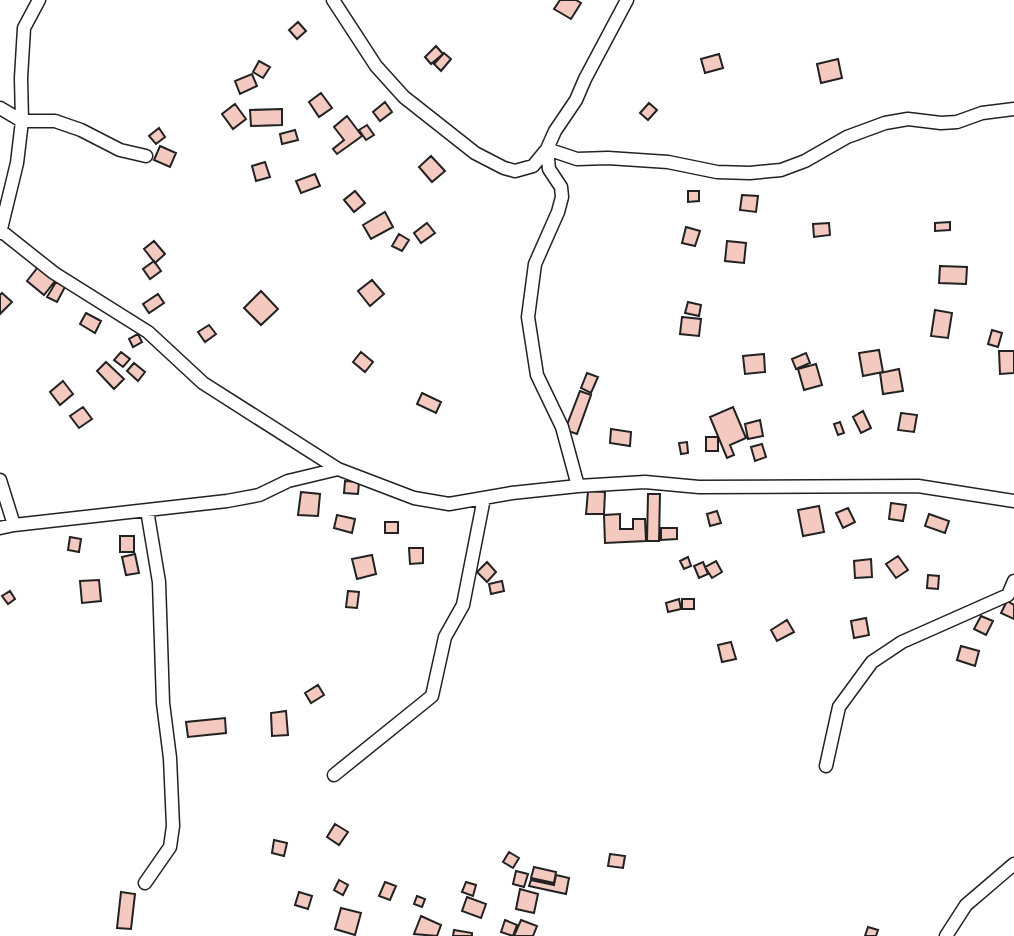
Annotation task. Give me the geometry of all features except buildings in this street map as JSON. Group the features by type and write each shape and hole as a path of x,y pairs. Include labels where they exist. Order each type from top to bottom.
{"street":[{"path":"39,0 24,29 22,121 1,232 54,273 148,332 203,383 338,470 414,498 449,504 578,486 645,482 699,487 918,486 1014,501"},
{"path":"333,0 376,66 404,97 475,153 504,168 515,170 533,166 548,149 555,131 576,100 627,0"},
{"path":"0,108 22,121 55,121 120,149 146,156"},
{"path":"548,149 577,159 632,159 668,162 717,172 750,173 781,170 805,161 847,137 885,123 908,119 957,122 982,113 1014,110"},
{"path":"548,149 550,169 561,187 562,197 535,264 528,317 537,375 566,437 578,486"},
{"path":"0,528 227,501 259,495 288,481 338,470"},
{"path":"0,480 14,525"},
{"path":"334,775 432,696 445,637 463,605 484,498"},
{"path":"145,883 170,848 173,826 170,758 163,704 159,582 147,510"},
{"path":"826,766 839,707 872,662 902,642 1007,595 1014,580"},
{"path":"946,936 966,905 1014,864"}]}
